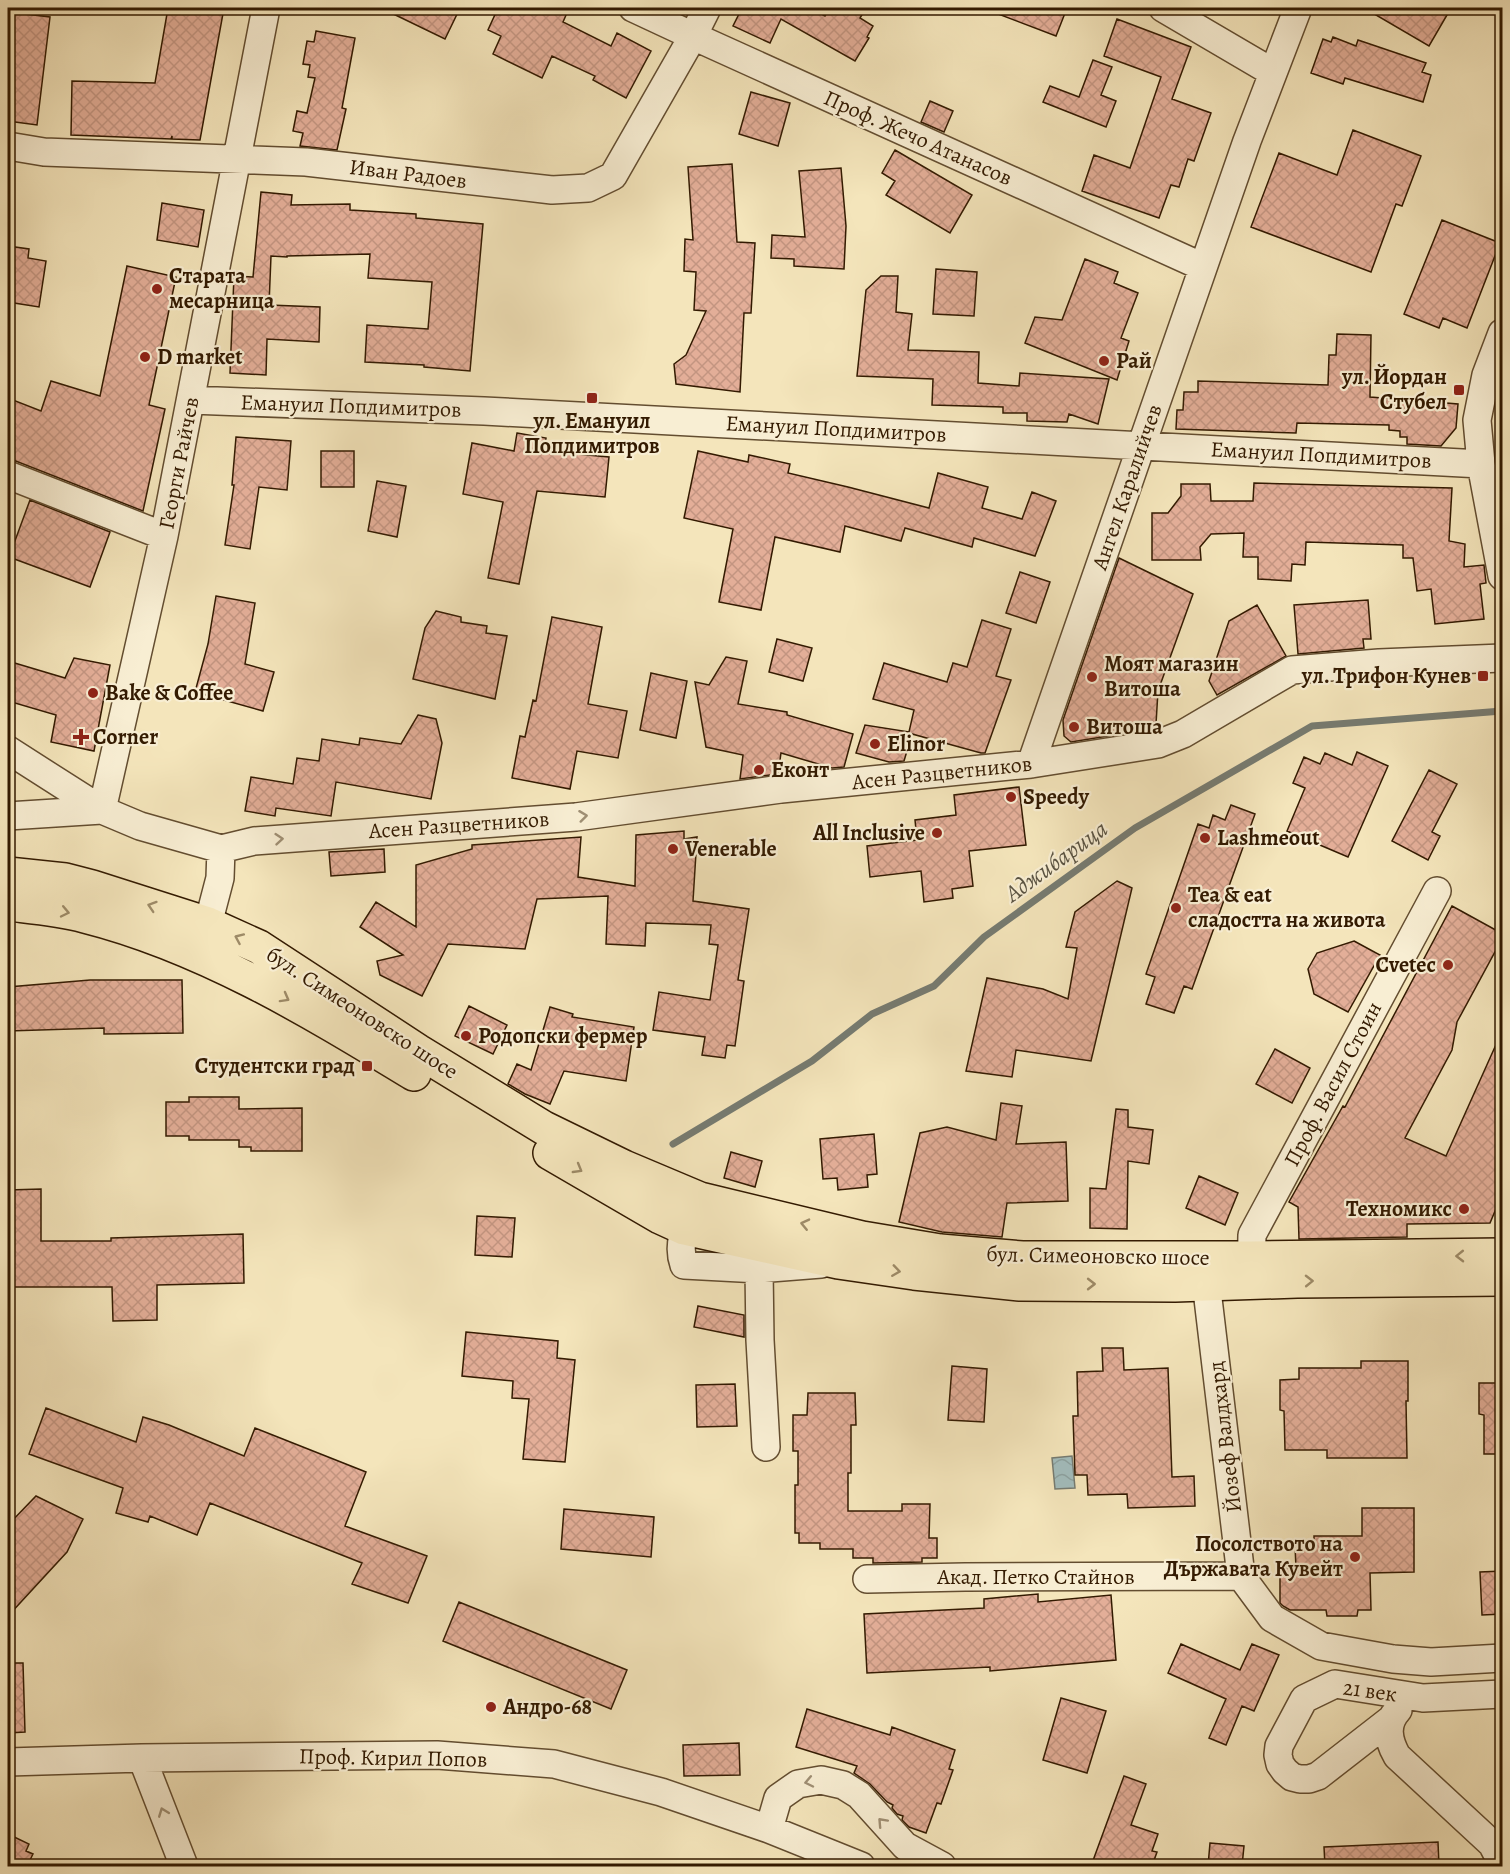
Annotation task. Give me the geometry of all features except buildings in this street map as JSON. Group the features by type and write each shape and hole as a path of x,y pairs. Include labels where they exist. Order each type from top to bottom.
{"main road":[{"name":"бул. Симеоновско шосе","path":"8,874 65,880 92,887 201,939 281,995 630,1199 684,1228 838,1262 914,1273 1020,1284 1205,1271 1503,1255"},
{"name":"бул. Симеоновско шосе","path":"8,904 46,908 85,916 154,938 201,939 259,947 418,1051 544,1128 624,1167 700,1199 862,1238 940,1251 1205,1271"},
{"name":"бул. Симеоновско шосе","path":"1251,1270 1503,1279"}],"street":[{"name":"Георги Райчев","path":"102,810 164,536 266,8"},
{"name":"Проф. Жечо Атанасов","path":"633,8 1203,267"},
{"name":"Иван Радоев","path":"8,146 44,152 306,162 552,190 588,188 613,176 707,8"},
{"path":"1163,8 1272,72"},
{"name":"Ангел Каралийчев","path":"1031,764 1203,267 1272,72 1298,8"},
{"path":"1503,333 1486,375 1477,420 1481,464 1503,576"},
{"name":"Емануил Попдимитров","path":"191,400 484,411 1481,464"},
{"path":"8,475 164,536"},
{"name":"Асен Разцветников","path":"8,750 102,810 140,826 221,849 254,841 576,817 782,789 1031,764 1158,744 1183,734 1292,670 1379,663 1503,658"},
{"path":"8,816 102,810"},
{"path":"201,939 220,878 221,849"},
{"name":"Проф. Васил Стоин","path":"1251,1270 1252,1235 1437,891"},
{"name":"бул. Симеоновско шосе","path":"700,1199 684,1228 680,1256 684,1265 759,1269 838,1262"},
{"path":"759,1269 766,1447"},
{"name":"Йозеф Валдхард","path":"1205,1271 1241,1576 1272,1618 1321,1646 1393,1659 1431,1662 1503,1658"},
{"name":"Акад. Петко Стайнов","path":"867,1579 1241,1576"},
{"name":"21 век","path":"1423,1698 1406,1704 1390,1720 1317,1776 1300,1779 1285,1771 1280,1764 1279,1746 1304,1699 1335,1684 1423,1698 1503,1694"},
{"path":"1390,1720 1391,1746 1397,1756 1492,1844 1503,1863"},
{"name":"Проф. Кирил Попов","path":"8,1762 142,1758 437,1755 554,1764 661,1792 769,1829 861,1866"},
{"path":"142,1758 184,1866"},
{"path":"769,1829 778,1798 798,1784 821,1780 843,1785 859,1796 905,1846 942,1866"}],"water":[{"path":"1072,1456 1075,1488 1055,1489 1052,1458"}],"waterway":[{"name":"Аджибарица","path":"673,1144 812,1061 872,1014 934,986 984,937 1135,828 1312,726 1502,711"}],"place":[{"name":"Старата месарница","path":"157,289"},
{"name":"D market","path":"145,357"},
{"name":"Рай","path":"1104,361"},
{"name":"ул. Йордан Стубел","path":"1459,390"},
{"name":"ул. Емануил Попдимитров","path":"592,398"},
{"name":"ул. Трифон Кунев","path":"1483,676"},
{"name":"Моят магазин Витоша","path":"1092,677"},
{"name":"Bake & Coffee","path":"93,693"},
{"name":"Витоша","path":"1074,727"},
{"name":"Corner","path":"81,737"},
{"name":"Elinor","path":"875,744"},
{"name":"Еконт","path":"759,770"},
{"name":"Speedy","path":"1011,797"},
{"name":"All Inclusive","path":"937,833"},
{"name":"Lashmeout","path":"1205,838"},
{"name":"Venerable","path":"673,849"},
{"name":"Tea & eat сладостта на живота","path":"1176,908"},
{"name":"Cvetec","path":"1448,965"},
{"name":"Родопски фермер","path":"466,1036"},
{"name":"Студентски град","path":"367,1066"},
{"name":"Техномикс","path":"1464,1209"},
{"name":"Посолството на Държавата Кувейт","path":"1355,1557"},
{"name":"Андро-68","path":"491,1707"}]}
